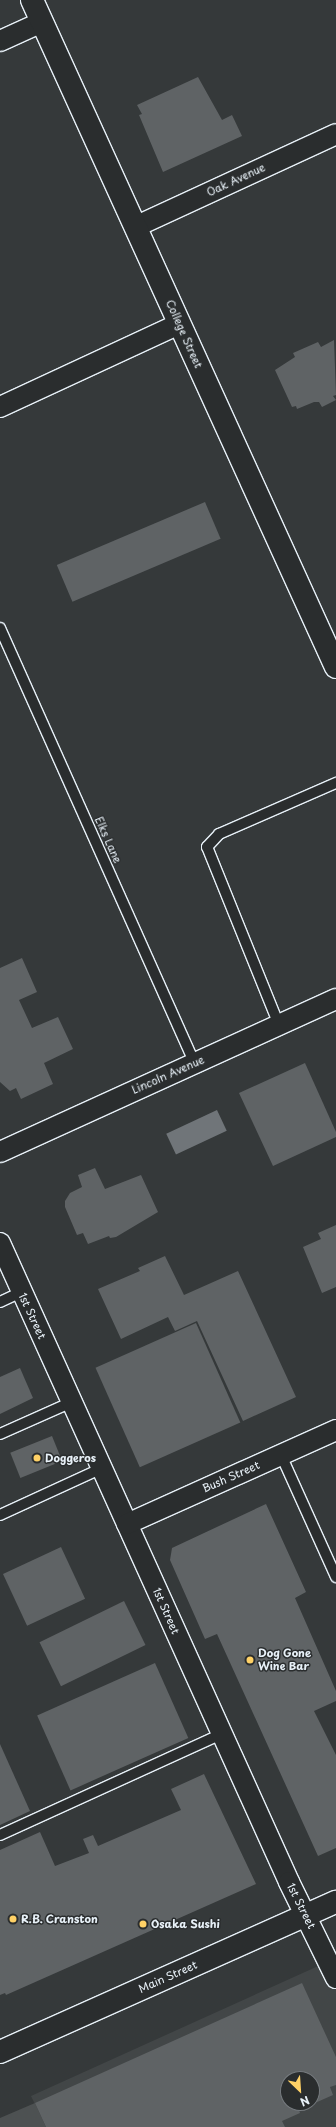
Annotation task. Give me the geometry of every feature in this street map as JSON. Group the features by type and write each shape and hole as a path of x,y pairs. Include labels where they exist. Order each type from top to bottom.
{"street":[{"name":"College Street","path":"32,0 336,667"},
{"path":"0,41 42,22"},
{"name":"Oak Avenue","path":"135,227 336,134"},
{"path":"0,407 179,324"},
{"name":"Lincoln Avenue","path":"0,1152 336,999"},
{"name":"1st Street","path":"0,1243 222,1734 336,1978"},
{"name":"Bush Street","path":"127,1524 336,1430"},
{"name":"Main Street","path":"0,2052 336,1902"}],"lane":[{"name":"Elks Lane","path":"0,628 195,1063"},
{"path":"279,1025 207,847 219,834 336,783"},
{"path":"0,1302 21,1292"},
{"path":"0,1434 72,1402"},
{"path":"281,1454 336,1576"},
{"path":"0,1515 102,1468"},
{"path":"0,1835 222,1734"}],"shaded area":[{"path":"217,1110 227,1131 176,1155 166,1134"},
{"path":"336,1958 336,2127 46,2127 31,2096"},
{"path":"35,2103 46,2127 0,2127 0,2118"}],"building":[{"path":"198,77 222,120 232,115 242,136 163,172 139,115 142,114 137,105"},
{"path":"334,340 336,395 333,396 336,400 322,407 319,402 314,402 297,409 296,406 292,407 275,370 295,357 293,353 318,342 321,347"},
{"path":"205,502 221,539 72,602 57,565"},
{"path":"22,958 37,992 19,1000 32,1028 58,1017 73,1049 44,1063 53,1084 21,1099 16,1088 10,1091 0,1082 0,968"},
{"path":"305,1063 336,1132 336,1137 273,1166 239,1093"},
{"path":"95,1168 105,1189 141,1175 158,1212 116,1237 110,1238 109,1236 88,1244 83,1233 77,1235 65,1207 65,1201 70,1193 82,1187 78,1175"},
{"path":"336,1225 336,1287 322,1293 303,1247 321,1239 318,1233"},
{"path":"165,1256 184,1295 238,1271 296,1397 243,1421 197,1321 175,1331 168,1317 121,1339 98,1289 140,1271 138,1268"},
{"path":"196,1323 240,1423 140,1467 96,1368"},
{"path":"20,1368 33,1398 0,1414 0,1377"},
{"name":"Doggeros","path":"52,1436 62,1461 20,1478 10,1453"},
{"path":"266,1504 306,1592 295,1598 336,1691 336,1701 314,1711 336,1755 336,1848 318,1856 217,1634 205,1639 170,1560 172,1548"},
{"path":"61,1547 85,1599 27,1626 3,1574"},
{"path":"124,1601 145,1645 61,1686 40,1642"},
{"path":"155,1663 188,1738 71,1790 37,1715"},
{"path":"0,1744 30,1811 0,1825"},
{"path":"204,1774 256,1884 6,1995 5,1993 0,1995 0,1850 40,1832 55,1866 89,1853 83,1839 93,1835 98,1846 181,1810 171,1789"},
{"path":"302,1983 336,2057 336,2085 330,2087 333,2095 320,2101 320,2071 280,2071 280,2111 299,2111 300,2113 282,2121 285,2127 46,2127 35,2103"}],"place":[{"name":"Doggeros","path":"37,1458"},
{"name":"Dog Gone Wine Bar","path":"250,1660"},
{"name":"R.B. Cranston","path":"13,1919"},
{"name":"Osaka Sushi","path":"143,1924"}]}
